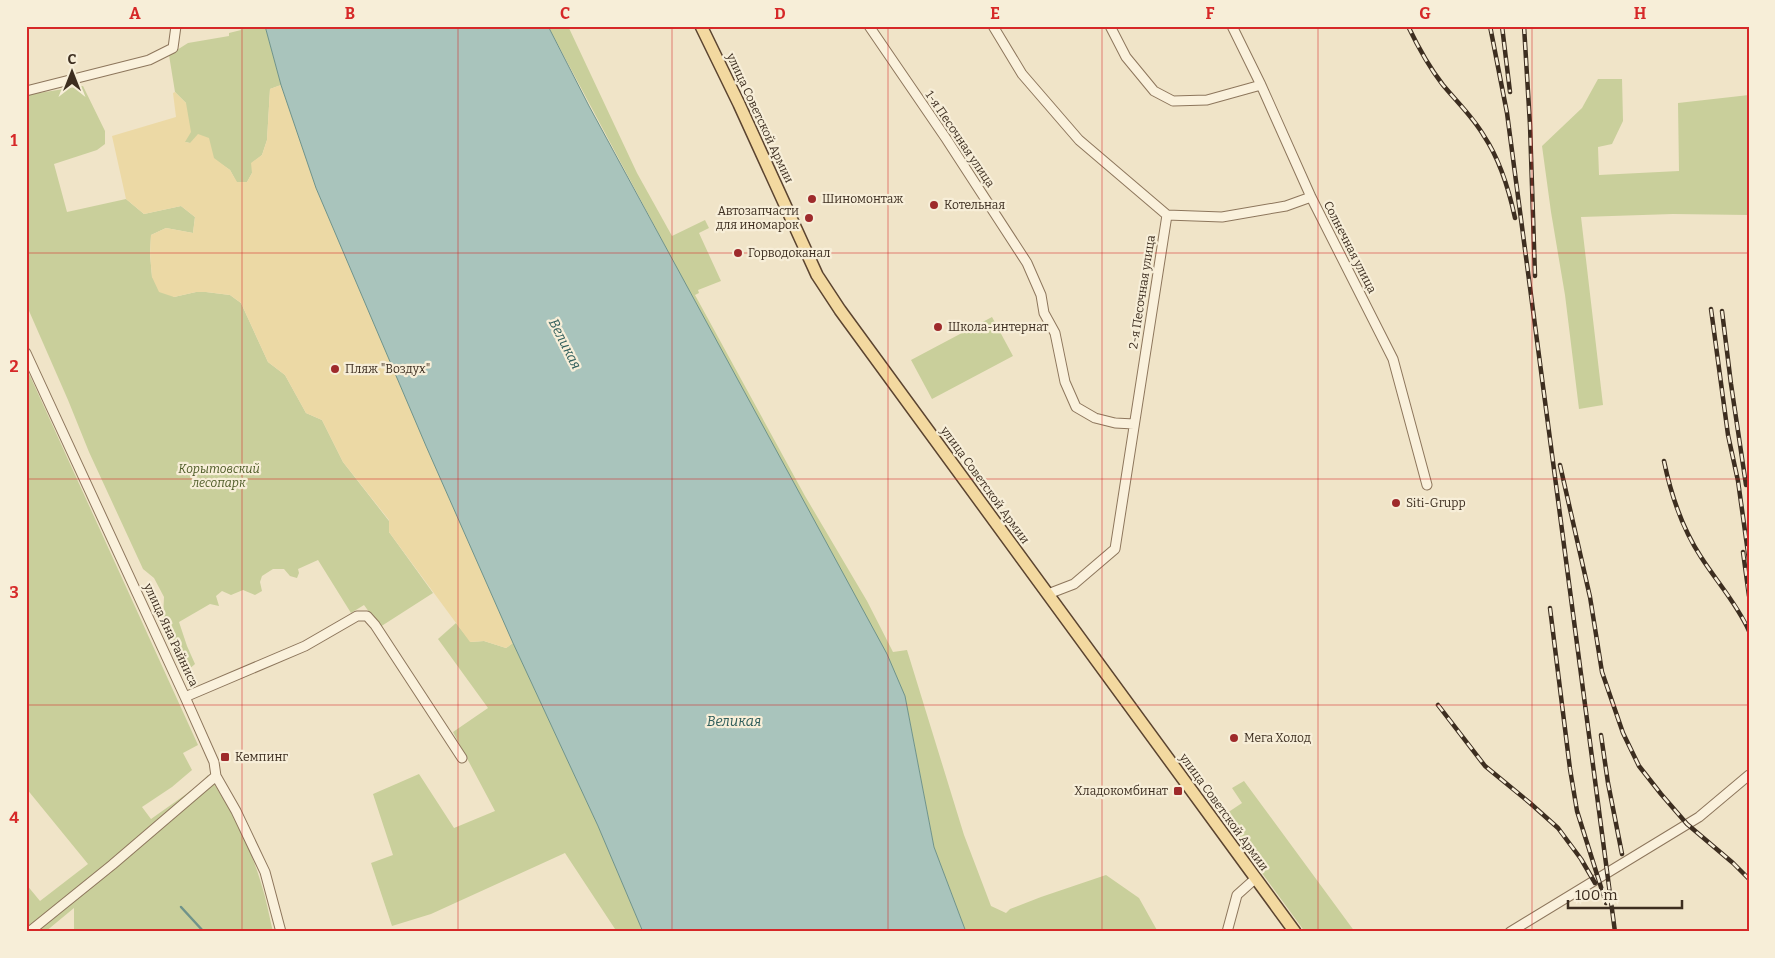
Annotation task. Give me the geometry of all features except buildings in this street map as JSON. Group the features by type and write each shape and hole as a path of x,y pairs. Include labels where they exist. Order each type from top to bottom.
{"main road":[{"name":"улица Советской Армии","path":"700,26 739,104 817,275 840,310 1295,932"}],"street":[{"path":"26,91 149,60 173,48 176,26"},
{"name":"1-я Песочная улица","path":"869,26 947,140 1027,263 1041,295 1044,314 1055,333 1065,382 1076,406 1095,418 1115,423 1134,424"},
{"path":"993,26 1022,74 1079,140 1167,215 1222,217 1286,206 1311,197"},
{"path":"1110,26 1126,57 1154,91 1173,101 1207,100 1261,85"},
{"name":"Солнечная улица","path":"1232,26 1261,85 1311,197 1393,359 1427,485"},
{"name":"2-я Песочная улица","path":"1048,594 1074,584 1115,549 1167,215"},
{"name":"улица Яна Райниса","path":"26,353 185,697 214,762 216,776 236,811 265,872 281,932"},
{"path":"185,697 305,646 357,616 367,616 375,625 462,758"},
{"path":"1510,932 1699,817 1749,775"},
{"path":"29,932 112,865 216,776"},
{"path":"1227,932 1238,894 1256,878"}],"green space":[{"path":"241,26 265,26 281,85 270,89 267,140 262,155 252,163 252,173 247,182 237,183 230,170 190,143 185,142 186,103 175,92 169,55 188,43 229,36 229,33 241,30"},
{"path":"548,26 568,26 637,173 672,236 705,220 709,228 699,233 721,281 698,290 699,293 695,295 805,496 867,601 893,652 907,650 964,835 991,906 1006,913 1010,909 1041,897 1106,875 1139,898 1158,932 966,932 934,847 905,696"},
{"path":"1598,79 1622,79 1623,121 1612,144 1598,147 1599,175 1679,171 1678,103 1749,95 1749,215 1673,214 1581,217 1603,405 1579,409 1565,295 1542,146 1582,108"},
{"name":"Корытовский лесопарк","path":"83,86 105,131 105,144 97,150 54,164 67,212 126,199 144,214 181,206 195,217 193,233 166,228 151,235 152,277 174,297 196,292 206,292 230,295 241,303 268,362 285,375 306,413 322,420 343,462 389,521 389,532 433,593 380,627 364,605 351,613 318,560 298,569 297,578 290,576 284,569 273,569 262,576 260,582 262,591 255,595 243,590 231,595 222,591 216,596 219,606 210,604 179,622 195,664 187,671 163,618 164,597 154,578 143,569 89,452 26,304 26,95"},
{"path":"992,317 1013,356 932,399 911,360"},
{"path":"26,367 198,745 183,753 192,770 172,787 142,807 151,819 199,785 208,775 232,813 251,855 263,889 273,932 74,932 74,908 45,932 26,932 26,884 40,901 88,864 26,788"},
{"path":"456,623 471,642 484,641 506,648 513,643 598,826 643,932 617,932 565,853 431,914 392,926 371,863 393,855 373,794 419,774 454,828 495,811 453,732 488,708 438,639"},
{"path":"1244,781 1355,932 1305,932 1221,817 1242,803 1232,788"}],"sand":[{"name":"Пляж \"Воздух\"","path":"281,85 316,188 426,446 513,643 506,648 484,641 470,642 389,532 389,520 343,462 322,420 306,413 285,375 268,362 241,303 230,295 206,292 196,292 174,297 159,292 152,277 151,235 166,228 193,233 195,217 181,206 144,214 126,199 112,136 176,117 173,93 175,92 186,103 191,132 185,142 190,143 198,134 209,138 214,158 230,170 237,182 247,182 252,173 251,163 262,155 267,140 270,89"}],"water":[{"name":"Великая","path":"265,26 548,26 589,106 887,654 905,696 934,847 966,932 643,932 598,826 513,643 426,446 316,188 281,85"}],"waterway":[{"path":"181,907 204,932"}],"railway":[{"path":"1408,26 1433,71 1475,122 1490,145 1503,176 1515,218"},
{"path":"1490,26 1507,113 1615,932"},
{"path":"1502,26 1510,92"},
{"path":"1524,26 1530,125 1535,276"},
{"path":"1711,309 1728,435 1738,481 1749,560"},
{"path":"1722,311 1746,485"},
{"path":"1664,461 1674,499 1688,535 1739,612 1749,631"},
{"path":"1560,465 1590,597 1602,672 1623,733 1639,766 1661,794 1687,824 1749,879"},
{"path":"1743,552 1749,596"},
{"path":"1550,608 1577,811 1606,903"},
{"path":"1438,705 1485,766 1558,828 1581,859 1595,883"},
{"path":"1601,735 1622,854"}],"place":[{"name":"Шиномонтаж","path":"812,199"},
{"name":"Котельная","path":"934,205"},
{"name":"Автозапчасти для иномарок","path":"809,218"},
{"name":"Горводоканал","path":"738,253"},
{"name":"Школа-интернат","path":"938,327"},
{"name":"Пляж \"Воздух\"","path":"335,369"},
{"name":"Siti-Grupp","path":"1396,503"},
{"name":"Мега Холод","path":"1234,738"},
{"name":"Кемпинг","path":"225,757"},
{"name":"Хладокомбинат","path":"1178,791"}]}
